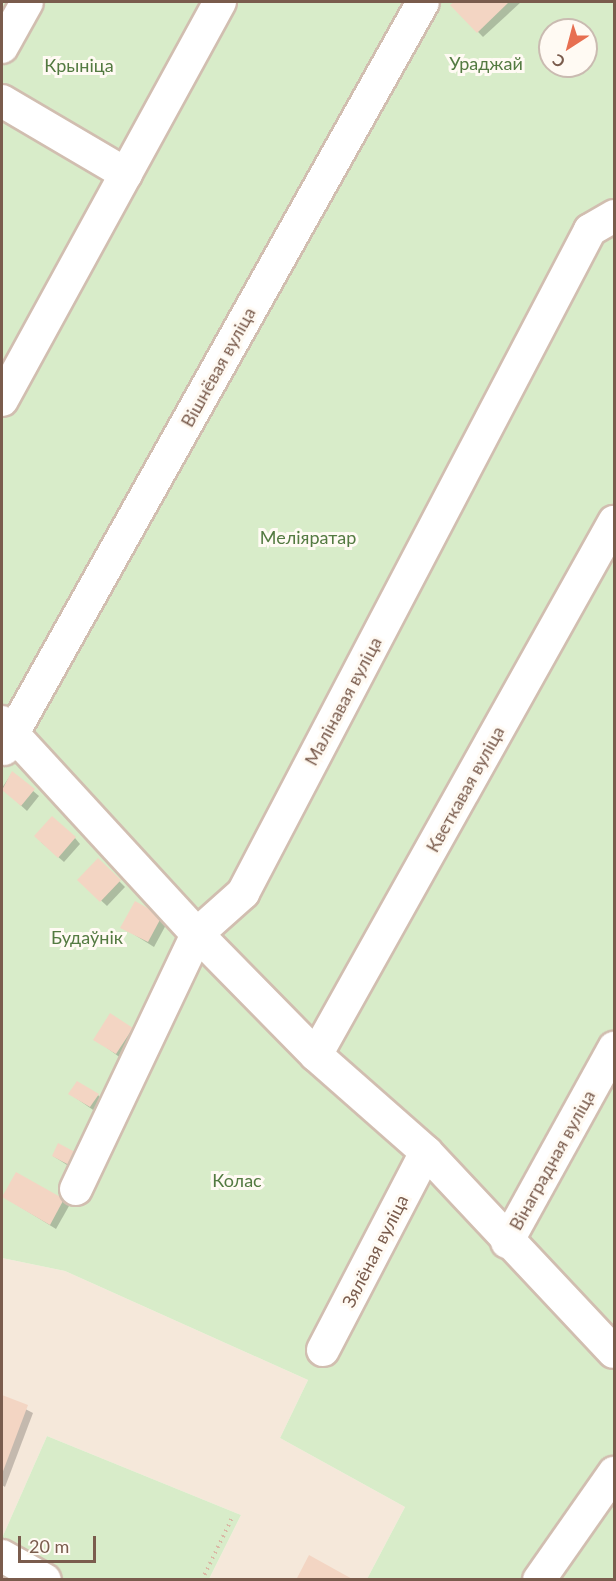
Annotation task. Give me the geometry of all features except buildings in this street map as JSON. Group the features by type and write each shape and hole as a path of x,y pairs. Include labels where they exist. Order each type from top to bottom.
{"street":[{"path":"2,47 27,2"},
{"path":"2,400 220,2"},
{"name":"Вішнёвая вуліца","path":"5,736 423,2"},
{"path":"2,101 126,174"},
{"name":"Малінавая вуліца","path":"76,1189 197,934 243,893 590,230 615,216"},
{"name":"Кветкавая вуліца","path":"316,1056 615,522"},
{"path":"5,736 316,1056 426,1152 507,1242 615,1352"},
{"name":"Вінаградная вуліца","path":"507,1242 615,1048"},
{"name":"Зялёная вуліца","path":"323,1350 426,1152"},
{"path":"539,1580 615,1473"},
{"path":"2,1556 45,1580"}],"path":[{"path":"202,1580 232,1518"}],"shaded area":[{"path":"2,1258 65,1271 308,1380 280,1438 405,1507 367,1579 209,1579 241,1515 47,1436 2,1538"}],"green space":[{"name":"Меліяратар","path":"2,2 614,2 614,1579 367,1579 405,1507 280,1438 308,1380 65,1271 2,1258"},
{"path":"47,1436 241,1515 209,1579 2,1580 2,1538"}],"park label":[{"name":"Ураджай","path":"486,63"},
{"name":"Крыніца","path":"79,65"},
{"name":"Будаўнік","path":"87,937"},
{"name":"Колас","path":"237,1180"}]}
